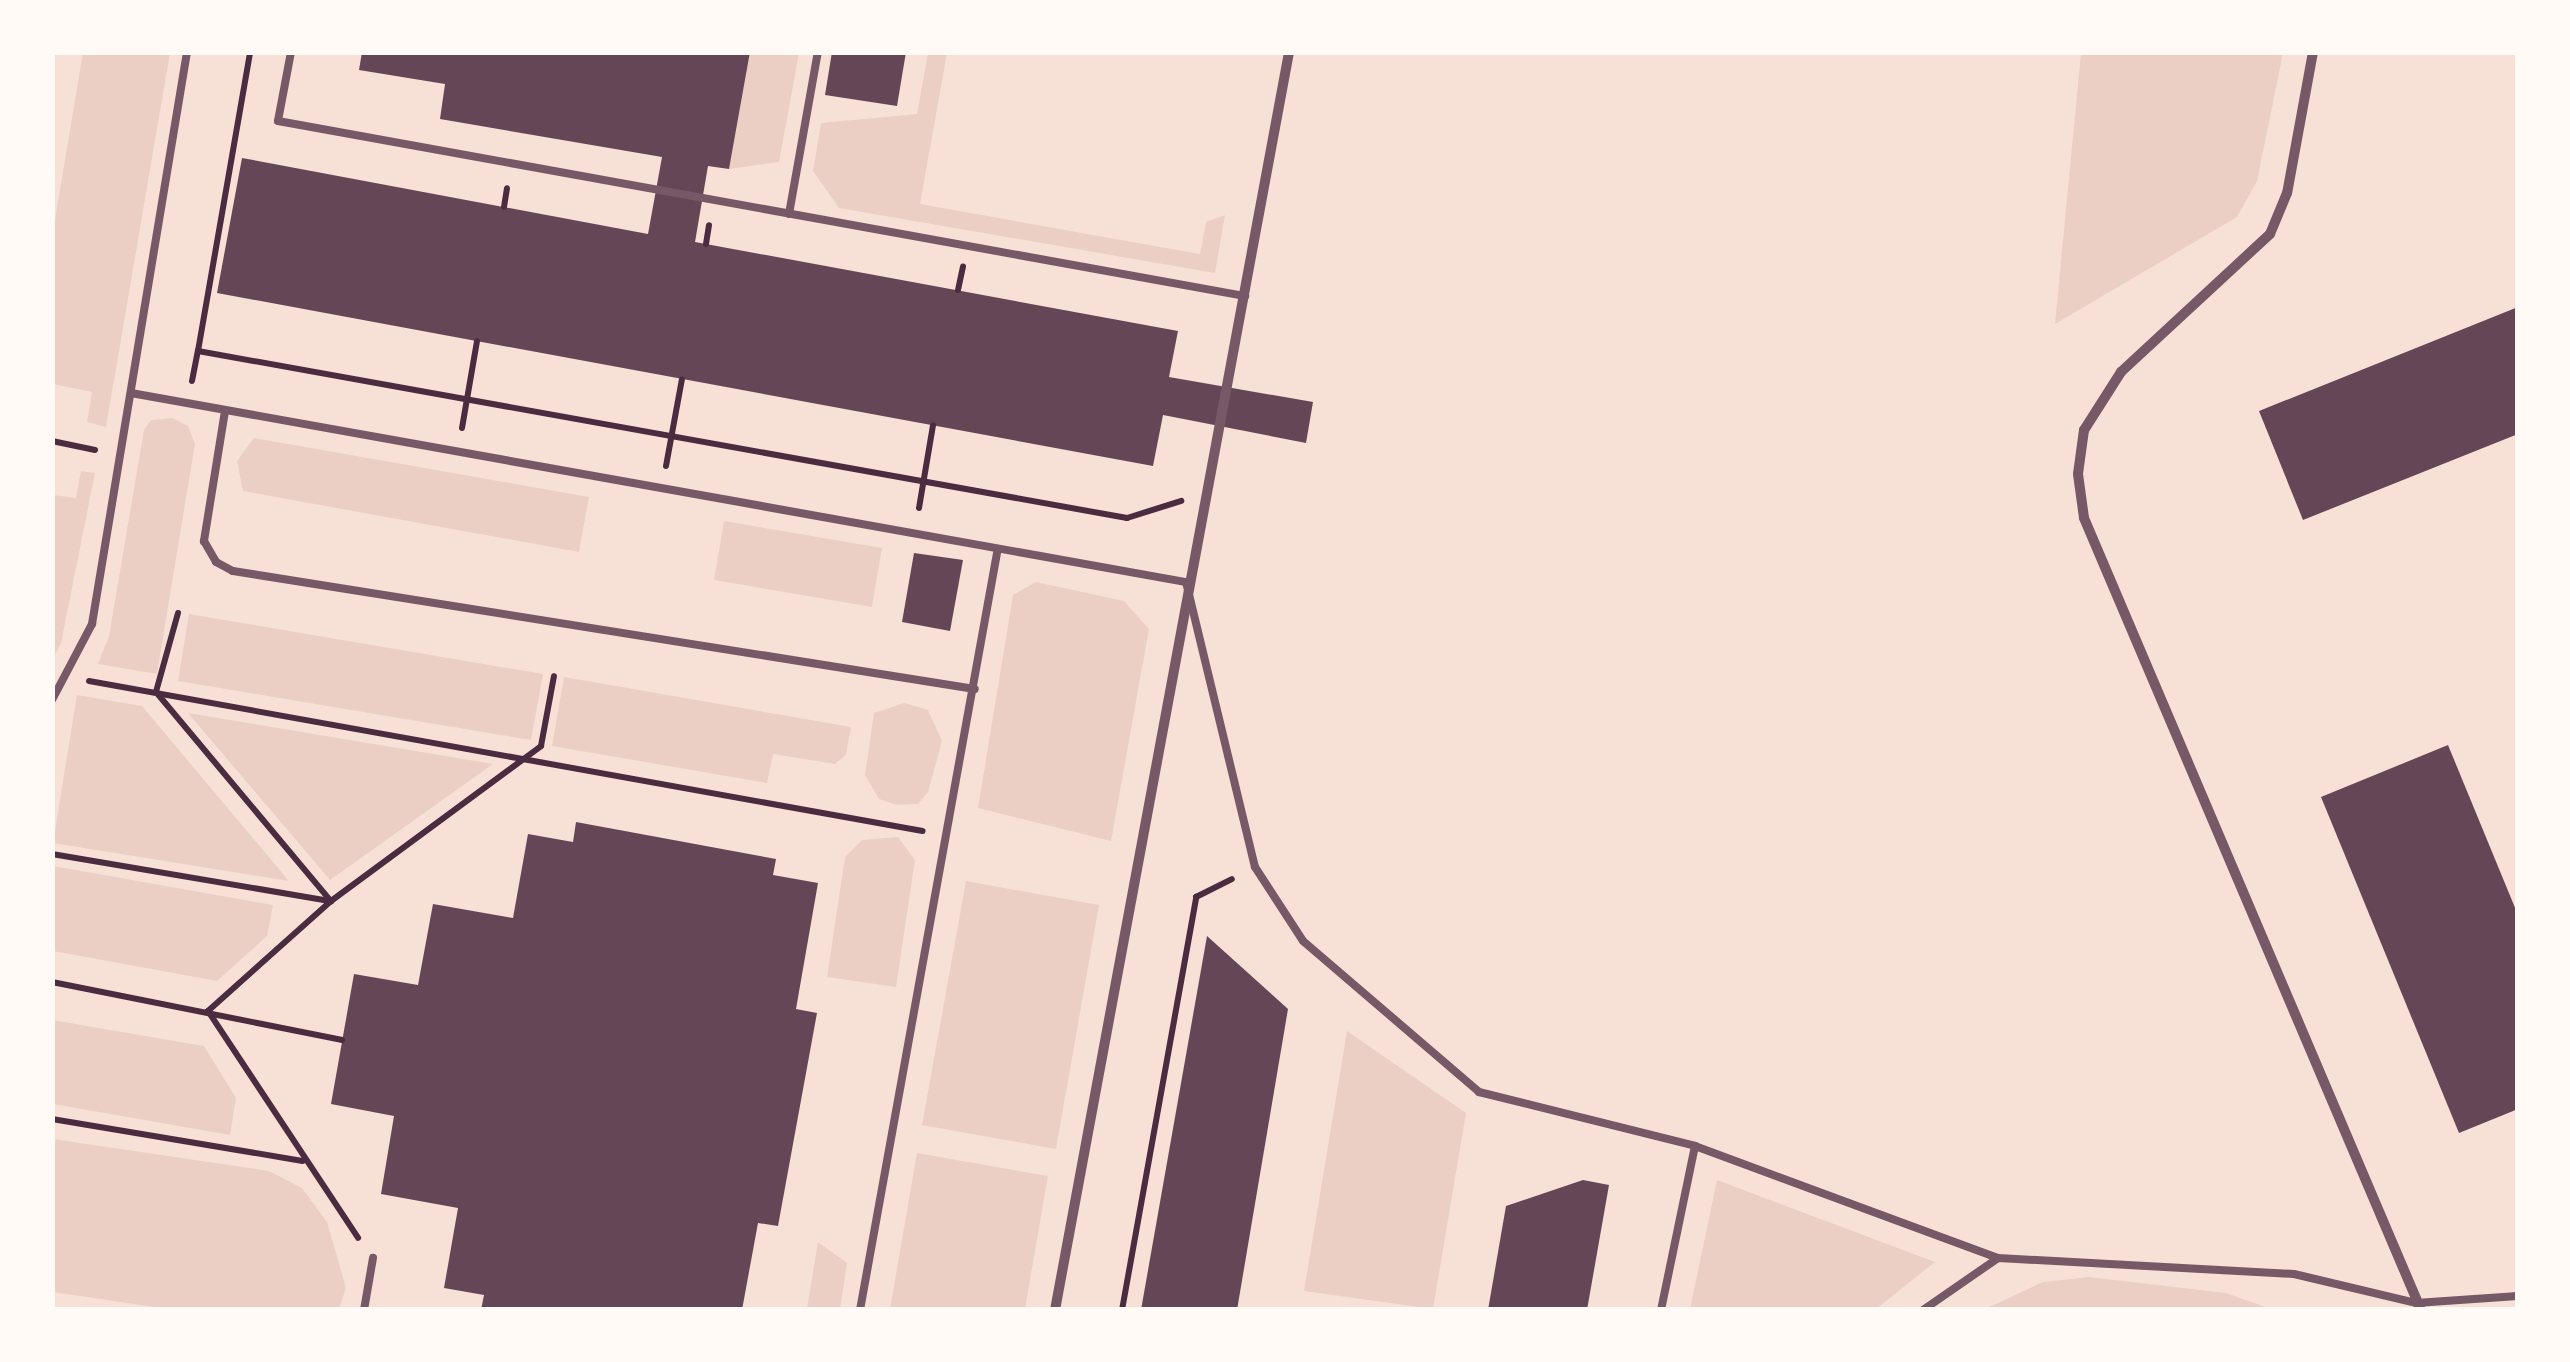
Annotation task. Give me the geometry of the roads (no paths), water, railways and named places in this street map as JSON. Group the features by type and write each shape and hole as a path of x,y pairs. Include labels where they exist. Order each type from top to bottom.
{"street":[{"path":"1055,1310 1186,582 1210,490 1289,52"},
{"path":"2313,52 2287,193 2270,234 2122,372 2084,430 2078,474 2084,518 2419,1306"}],"lane":[{"path":"52,700 92,624 187,52"},
{"path":"291,52 278,121 1245,296"},
{"path":"789,214 818,52"},
{"path":"132,393 997,553 1186,582 1255,867 1303,941 1479,1092 1695,1146 1998,1258 2258,1270 2419,1306 2518,1296"},
{"path":"224,410 204,541 216,562 234,571 975,689"},
{"path":"860,1310 997,553"},
{"path":"1660,1310 1695,1146"},
{"path":"364,1310 373,1258"},
{"path":"1923,1310 1998,1258"}]}
